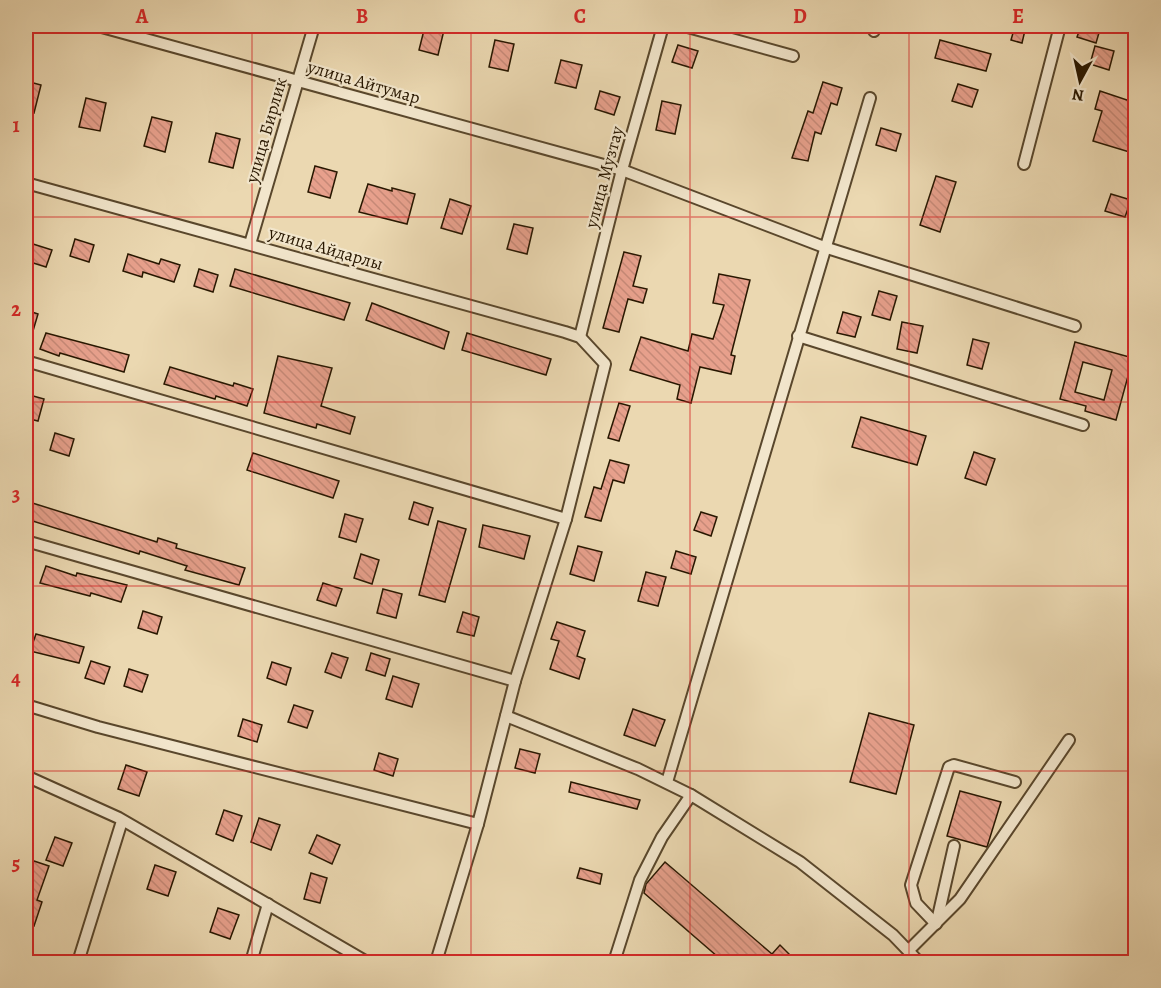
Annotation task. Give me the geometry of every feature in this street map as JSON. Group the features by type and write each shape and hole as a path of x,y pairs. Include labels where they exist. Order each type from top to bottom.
{"street":[{"name":"улица Айтумар","path":"98,26 622,170 824,247 1075,326"},
{"name":"улица Бирлик","path":"250,244 314,26"},
{"name":"улица Музтау","path":"580,337 622,170 663,26"},
{"path":"684,26 793,56"},
{"path":"1024,164 1060,26"},
{"path":"667,782 870,98"},
{"name":"улица Айдарлы","path":"26,183 580,337"},
{"path":"798,336 1083,424"},
{"path":"436,963 478,824 515,681 566,519 606,364 580,337"},
{"path":"26,361 566,519"},
{"path":"26,541 515,681"},
{"path":"26,705 98,726 478,824"},
{"path":"506,716 667,782 691,795 800,862 909,950 919,963"},
{"path":"909,950 960,899 1069,740"},
{"path":"936,924 916,903 911,885 949,767 954,765 1015,782"},
{"path":"26,776 122,822 367,963"},
{"path":"614,963 640,880 662,837 691,795"},
{"path":"78,963 122,822"},
{"path":"936,924 954,846"},
{"path":"251,963 268,904"}],"building":[{"path":"425,26 445,26 438,55 419,50"},
{"path":"1015,26 1026,26 1022,43 1011,40"},
{"path":"1081,26 1101,26 1096,43 1077,37"},
{"path":"495,40 514,44 508,71 489,67"},
{"path":"940,40 991,54 986,71 935,58"},
{"path":"678,45 698,51 692,68 672,62"},
{"path":"1095,46 1114,51 1109,70 1090,64"},
{"path":"561,60 582,65 576,88 555,83"},
{"path":"26,81 41,85 34,113 26,110"},
{"path":"823,82 842,88 837,105 831,103 821,134 815,132 808,161 792,158 808,111 813,113"},
{"path":"958,84 978,90 972,107 952,101"},
{"path":"600,91 620,97 614,115 595,109"},
{"path":"1100,91 1136,103 1136,154 1093,141 1102,111 1095,109"},
{"path":"86,98 106,103 100,131 79,127"},
{"path":"662,101 681,105 675,134 656,130"},
{"path":"152,117 172,122 165,152 144,146"},
{"path":"881,128 901,134 896,151 876,145"},
{"path":"216,133 240,139 233,168 209,162"},
{"path":"315,166 337,172 330,198 308,192"},
{"path":"936,176 956,182 940,232 920,225"},
{"path":"368,184 392,191 392,188 415,194 407,224 359,212"},
{"path":"1111,194 1131,200 1125,217 1105,211"},
{"path":"450,199 471,206 462,234 441,228"},
{"path":"514,224 533,228 527,254 507,249"},
{"path":"75,239 94,245 89,262 70,256"},
{"path":"33,244 52,250 46,267 27,261"},
{"path":"624,252 641,256 633,286 647,289 643,303 628,299 619,332 603,328"},
{"path":"128,254 159,264 161,259 180,265 174,282 143,272 142,277 123,271"},
{"path":"199,269 218,275 213,292 194,286"},
{"path":"235,269 350,303 344,320 230,286"},
{"path":"719,274 750,280 731,355 735,356 731,374 700,367 691,403 677,399 680,385 630,370 641,337 688,351 692,334 713,339 724,305 713,303"},
{"path":"879,291 897,296 890,320 872,315"},
{"path":"372,303 449,332 444,349 366,320"},
{"path":"26,310 38,314 33,331 26,328"},
{"path":"843,312 861,317 855,337 837,333"},
{"path":"902,322 923,326 917,353 897,349"},
{"path":"46,333 129,355 124,372 40,349"},
{"path":"467,333 551,359 546,375 462,350"},
{"path":"973,339 989,343 982,369 967,365"},
{"path":"1075,342 1133,358 1116,420 1085,411 1086,406 1060,399","holes":["1083,362 1112,370 1104,400 1075,392"]},
{"path":"278,356 332,368 321,406 355,417 350,434 317,424 316,428 264,413"},
{"path":"170,367 233,386 234,383 253,389 247,406 164,384"},
{"path":"26,394 44,399 38,421 26,418"},
{"path":"619,403 630,406 619,441 608,438"},
{"path":"861,417 926,436 917,465 852,447"},
{"path":"55,433 74,439 69,456 50,450"},
{"path":"974,452 995,459 986,485 965,478"},
{"path":"253,453 339,481 333,498 247,470"},
{"path":"610,460 629,465 624,483 613,480 601,521 585,517 594,487 601,489"},
{"path":"26,501 157,542 158,538 177,544 176,548 245,568 239,585 185,570 187,566 140,551 139,554 26,519"},
{"path":"414,502 433,508 428,525 409,519"},
{"path":"701,512 717,517 711,536 694,530"},
{"path":"345,514 363,519 356,542 339,537"},
{"path":"438,521 466,529 445,602 419,595"},
{"path":"483,525 530,536 524,559 479,547"},
{"path":"578,546 602,552 594,581 570,574"},
{"path":"676,551 696,557 691,574 671,568"},
{"path":"361,554 379,560 372,584 354,578"},
{"path":"46,566 76,576 77,573 127,585 121,602 91,593 90,596 40,583"},
{"path":"646,572 666,577 658,606 638,601"},
{"path":"323,583 342,589 336,606 317,600"},
{"path":"383,589 402,594 396,618 377,613"},
{"path":"143,611 162,617 157,634 138,628"},
{"path":"463,612 479,617 474,636 457,632"},
{"path":"557,622 585,631 577,656 585,659 579,679 550,669 559,641 551,639"},
{"path":"36,634 84,647 79,663 30,651"},
{"path":"332,653 348,658 341,678 325,672"},
{"path":"371,653 390,659 385,676 366,670"},
{"path":"91,661 110,667 104,684 85,678"},
{"path":"272,662 291,668 286,685 267,678"},
{"path":"129,669 148,675 142,692 124,686"},
{"path":"393,676 419,684 412,707 386,699"},
{"path":"294,705 313,711 307,728 288,722"},
{"path":"633,709 665,720 655,746 624,735"},
{"path":"869,713 914,725 896,794 850,782"},
{"path":"243,719 262,725 257,742 238,736"},
{"path":"520,749 540,754 535,773 515,768"},
{"path":"379,753 398,759 393,776 374,770"},
{"path":"126,765 147,772 139,796 118,789"},
{"path":"571,782 640,800 637,809 569,792"},
{"path":"960,791 1001,802 987,847 947,836"},
{"path":"224,810 242,816 233,841 216,834"},
{"path":"259,818 280,825 271,850 251,842"},
{"path":"317,835 340,845 332,864 309,853"},
{"path":"55,837 72,843 63,866 46,860"},
{"path":"28,859 49,866 37,900 42,902 34,926 26,923"},
{"path":"665,862 772,954 780,945 798,963 725,963 644,893 646,884"},
{"path":"155,865 176,872 168,896 147,889"},
{"path":"580,868 602,874 600,884 577,878"},
{"path":"311,873 327,878 320,903 304,899"},
{"path":"218,908 239,915 230,939 210,932"}]}
